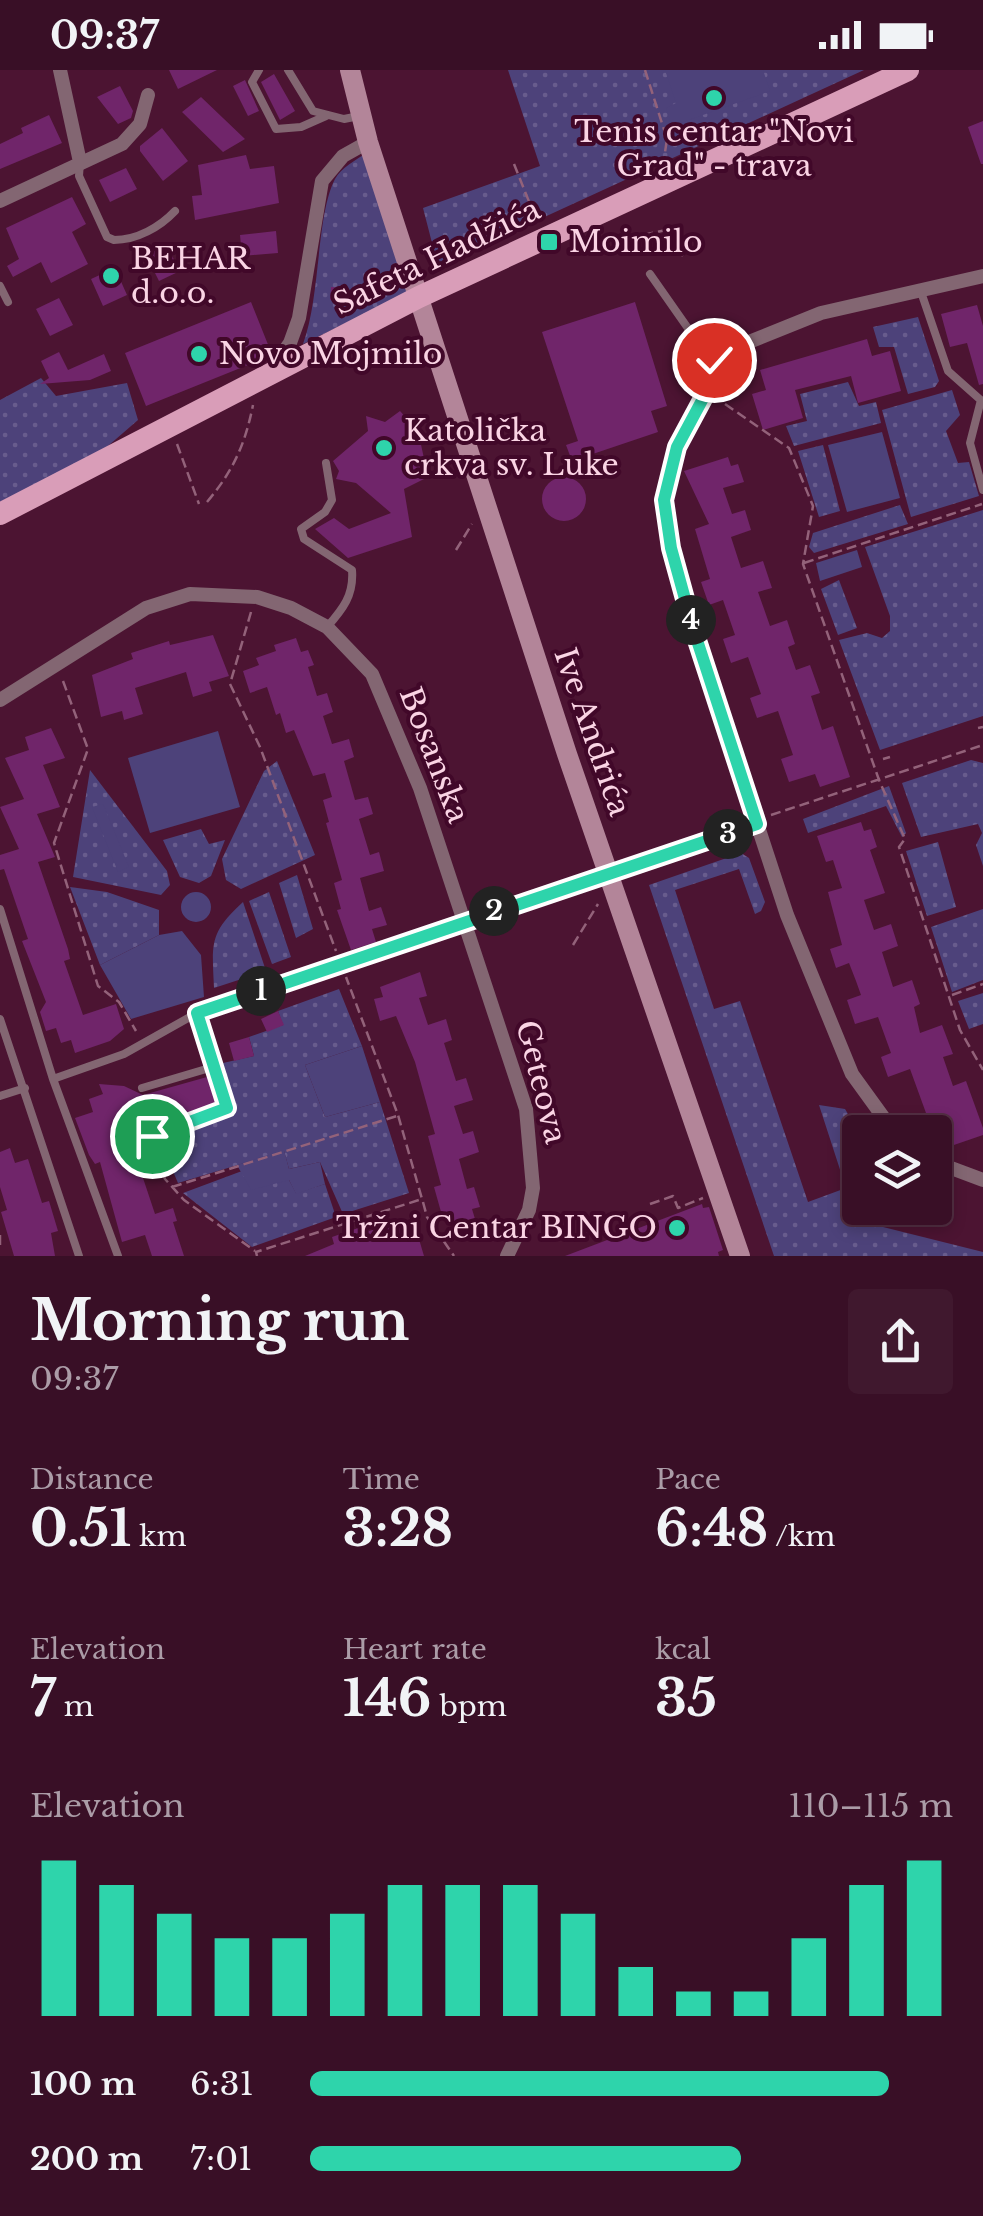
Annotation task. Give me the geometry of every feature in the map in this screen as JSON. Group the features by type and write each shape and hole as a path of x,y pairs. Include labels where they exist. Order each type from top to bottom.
{"main road":[{"name":"Ive Andrića","path":"350,70 368,142 607,883 740,1256"},
{"name":"Safeta Hadžića","path":"0,514 270,373 416,290 908,70"}],"street":[{"path":"60,70 80,162"},
{"path":"0,201 122,144 140,124 148,95"},
{"path":"270,373 290,343 299,318 322,181 343,156 368,142"},
{"path":"882,1115 852,1074 787,914 671,548 664,500 677,447 721,365 750,342 808,317 983,276"},
{"name":"Bosanska","path":"0,700 146,608 190,594 256,597 327,627 376,680 465,920"},
{"path":"465,920 607,883 756,822"},
{"name":"Geteova","path":"465,920 526,1109 533,1163 529,1210 507,1256"},
{"path":"952,1168 983,1180"}],"lane":[{"path":"259,70 252,82 276,129 301,127 326,116 360,116"},
{"path":"288,70 306,103 326,116"},
{"path":"80,162 79,176 107,237 114,240 141,234 176,211"},
{"path":"650,274 706,354 721,365"},
{"path":"0,286 8,302"},
{"path":"920,289 948,371 982,401 970,443 983,490"},
{"path":"326,462 332,500 324,512 301,528 304,540 352,570 353,583 347,605 327,627"},
{"path":"0,909 52,1080 118,1256"},
{"path":"52,1080 124,1054 197,1013 465,920"},
{"path":"197,1013 221,1094"},
{"path":"0,1019 79,1256"},
{"path":"142,1088 213,1066"},
{"path":"0,1096 25,1088"}],"path":[{"path":"645,70 666,140 663,170"},
{"path":"514,164 538,226"},
{"path":"585,240 594,246 606,245 666,230 683,256"},
{"path":"207,502 230,476 246,444 254,404"},
{"path":"725,404 789,448 813,506 802,564 879,780 905,839 899,847 960,1030 983,1070"},
{"path":"176,442 199,504"},
{"path":"802,564 983,503"},
{"path":"456,550 475,518"},
{"path":"256,597 230,684 260,747 398,1115 426,1217 454,1256"},
{"path":"57,664 88,749 54,843 98,986 119,1002 142,1041"},
{"path":"756,822 983,745"},
{"path":"883,759 890,756"},
{"path":"573,945 607,883"},
{"path":"949,996 983,984"},
{"path":"221,1094 227,1108 152,1136 165,1179 172,1187 256,1254 422,1199"},
{"path":"172,1187 398,1115"},
{"path":"650,1204 673,1196 678,1208 709,1197"},
{"path":"0,1235 0,1247"}],"shaded area":[{"path":"508,70 864,70 438,266 423,208 540,166"},
{"name":"Tenis centar \"Novi Grad\" - trava","path":"665,70 763,70 770,91 672,126 666,108 676,103"},
{"path":"366,153 408,293 303,344 329,195 338,175"},
{"path":"918,317 939,381 935,387 908,394 894,347 879,347 873,327"},
{"path":"41,378 56,396 127,383 138,420 101,452 0,502 0,400"},
{"path":"848,382 859,406 876,402 881,423 794,446 786,426 807,421 800,394"},
{"path":"952,390 960,415 946,431 958,463 969,462 979,496 911,517 882,410"},
{"path":"882,432 900,498 847,512 828,445"},
{"path":"823,445 840,511 819,517 798,451"},
{"path":"900,505 908,524 814,553 809,547 813,533"},
{"path":"983,510 983,716 880,750 839,640 867,633 882,638 890,631 890,616 865,547"},
{"path":"857,550 862,567 820,581 816,563"},
{"path":"839,580 857,628 838,635 821,589"},
{"path":"218,731 240,807 150,833 128,758"},
{"path":"971,760 983,763 983,866 976,845 982,833 978,824 921,837 902,783"},
{"path":"277,761 315,855 241,889 226,880 222,859 264,771"},
{"path":"90,770 167,871 170,885 161,895 73,877"},
{"path":"889,786 906,833 902,837 886,806 808,833 803,819"},
{"path":"103,804 129,867 118,872 92,807"},
{"path":"201,829 209,844 225,840 211,876 199,883 180,877 163,840"},
{"path":"938,842 956,907 927,916 906,851"},
{"path":"741,853 749,858 765,902 755,914 739,869 675,890 714,1009 740,1001 808,1202 842,1189 842,1225 875,1225 983,1252 983,1256 774,1256 649,885"},
{"path":"297,875 313,929 296,938 279,883"},
{"path":"70,887 107,892 159,910 159,935 100,965"},
{"path":"196,892 207,896 211,907 207,918 196,922 185,918 181,907 185,896"},
{"path":"269,892 291,957 272,964 249,901"},
{"path":"243,902 266,971 214,988 218,931"},
{"path":"983,909 983,980 952,992 931,927"},
{"path":"182,931 201,955 204,997 131,1019 100,965 159,935"},
{"path":"339,989 362,1046 305,1065 325,1117 380,1102 409,1193 343,1214 320,1162 289,1169 284,1151 178,1183 157,1134 233,1108 223,1063 254,1056 249,1037 283,1025 278,1011"},
{"path":"983,993 983,1024 969,1029 958,1001"},
{"path":"362,1046 380,1102 325,1117 305,1065"},
{"path":"819,1105 845,1109 849,1115 842,1115 842,1176"},
{"path":"284,1150 289,1169 320,1162 325,1184 296,1194 289,1180 251,1190 237,1165"},
{"path":"242,1171 289,1180 296,1193 325,1184 336,1217 252,1247 183,1193"}],"building":[{"path":"169,70 217,70 178,89"},
{"path":"274,74 295,111 280,120 261,82"},
{"path":"245,80 259,111 248,116 233,86"},
{"path":"120,86 133,111 131,118 118,124 97,97"},
{"path":"201,97 245,139 223,152 182,112"},
{"path":"49,115 62,143 0,169 0,144 23,133 21,128"},
{"path":"983,121 983,164 981,164 968,127"},
{"path":"162,128 188,161 163,181 140,151 140,146"},
{"path":"246,155 250,169 274,166 279,203 195,220 192,196 202,195 198,165"},
{"path":"126,168 137,189 110,202 99,180"},
{"path":"72,197 86,224 72,232 88,264 51,283 41,262 13,277 7,266 19,259 6,228"},
{"path":"276,231 278,253 242,256 240,235"},
{"path":"165,243 180,271 159,281 145,253"},
{"path":"115,268 127,295 103,306 91,279"},
{"path":"331,287 345,288 345,301 330,300"},
{"path":"59,298 73,325 50,336 36,309"},
{"name":"Novo Mojmilo","path":"251,302 271,352 268,357 146,406 125,353"},
{"path":"635,302 667,406 651,411 658,432 572,461 566,445 578,441 542,332"},
{"path":"977,305 983,326 983,384 979,385 967,343 950,347 941,314"},
{"path":"867,339 872,356 890,351 901,391 858,403 851,376 795,390 803,418 763,430 752,394 766,390 760,370"},
{"path":"59,352 68,370 104,354 111,371 90,380 40,384 49,378 41,361"},
{"name":"Katolička crkva sv. Luke","path":"400,411 410,422 412,436 420,440 428,477 404,489 412,537 348,558 315,529 334,518 349,529 391,513 356,483 336,479 339,471 333,461 368,431 366,416 385,422"},
{"path":"728,457 731,466 738,464 744,482 723,488 732,514 745,510 751,530 731,537 741,568 763,561 772,588 758,592 770,626 787,620 795,644 788,647 796,670 810,665 820,693 811,696 822,730 833,726 850,777 820,787 815,774 789,782 781,759 793,755 778,711 757,718 750,698 761,694 748,657 731,663 723,639 735,635 723,600 709,605 701,582 710,579 695,529 709,524 684,471"},
{"path":"564,477 580,483 586,499 580,515 564,521 548,515 542,499 548,483"},
{"path":"213,635 229,676 209,682 212,691 193,697 186,672 135,688 143,714 124,720 122,711 101,717 92,675 133,659 131,653 169,641 170,645"},
{"path":"296,638 301,652 308,650 314,665 308,667 317,696 327,693 333,712 323,716 332,744 349,739 354,757 344,761 355,800 368,797 373,814 359,819 370,855 379,852 384,871 360,878 369,911 381,907 387,925 372,929 376,942 351,950 337,910 341,909 334,883 342,880 326,823 329,822 323,800 332,797 325,773 313,776 294,730 286,733 280,713 276,715 267,687 250,693 243,671 259,665 256,658 276,651 274,645"},
{"path":"51,728 65,758 43,765 60,807 37,814 55,857 38,862 68,949 70,959 64,961 83,1015 116,1004 124,1029 110,1041 75,1053 71,1040 61,1043 56,1028 46,1031 40,1012 46,1002 22,941 28,939 4,869 0,870 0,855 19,849 0,807 24,799 5,758 29,750 25,737"},
{"path":"861,822 864,831 871,829 877,847 870,850 885,893 864,900 874,930 891,924 898,946 882,952 893,987 912,980 920,1004 914,1007 920,1033 942,1025 953,1054 943,1057 953,1086 966,1081 983,1135 952,1146 952,1115 920,1115 926,1113 910,1069 888,1077 881,1057 891,1053 878,1017 855,1024 847,1000 861,995 849,963 836,968 830,949 842,945 828,892 842,888 833,860 826,862 817,836"},
{"path":"420,972 427,996 419,998 428,1025 446,1019 452,1040 444,1043 456,1081 466,1078 473,1100 454,1106 463,1134 473,1131 479,1152 459,1159 467,1189 474,1187 480,1207 472,1209 475,1219 453,1225 451,1217 443,1219 434,1187 441,1185 428,1136 435,1134 415,1062 396,1016 380,1021 374,999 383,997 380,987"},
{"path":"278,1011 284,1025 267,1032 261,1019"},
{"path":"249,1037 254,1056 234,1061 229,1043"},
{"path":"207,1077 217,1107 124,1138 130,1162 137,1160 155,1214 173,1208 177,1221 173,1222 184,1256 152,1256 145,1235 122,1242 100,1162 95,1164 89,1155 75,1118 93,1112 89,1099 103,1094 99,1084 124,1086 143,1095"},
{"path":"10,1148 15,1163 28,1159 42,1203 49,1201 58,1231 51,1233 55,1256 14,1256 1,1212 7,1210 0,1187 0,1152"},
{"name":"Tržni Centar BINGO","path":"702,1204 703,1208 709,1207 723,1250 718,1252 719,1256 565,1256"},
{"path":"413,1219 424,1256 305,1256 334,1244 332,1237 367,1225 369,1231"}],"place":[{"name":"Tenis centar \"Novi Grad\" - trava","path":"714,98"},
{"name":"Moimilo","path":"549,242"},
{"name":"BEHAR d.o.o.","path":"111,276"},
{"name":"Novo Mojmilo","path":"199,354"},
{"name":"Katolička crkva sv. Luke","path":"384,448"},
{"name":"Tržni Centar BINGO","path":"677,1228"}],"route":[{"path":"152,1136 227,1108 197,1013 757,824 693,628 671,548 664,500 677,447 705,388 721,365 714,360"}]}
